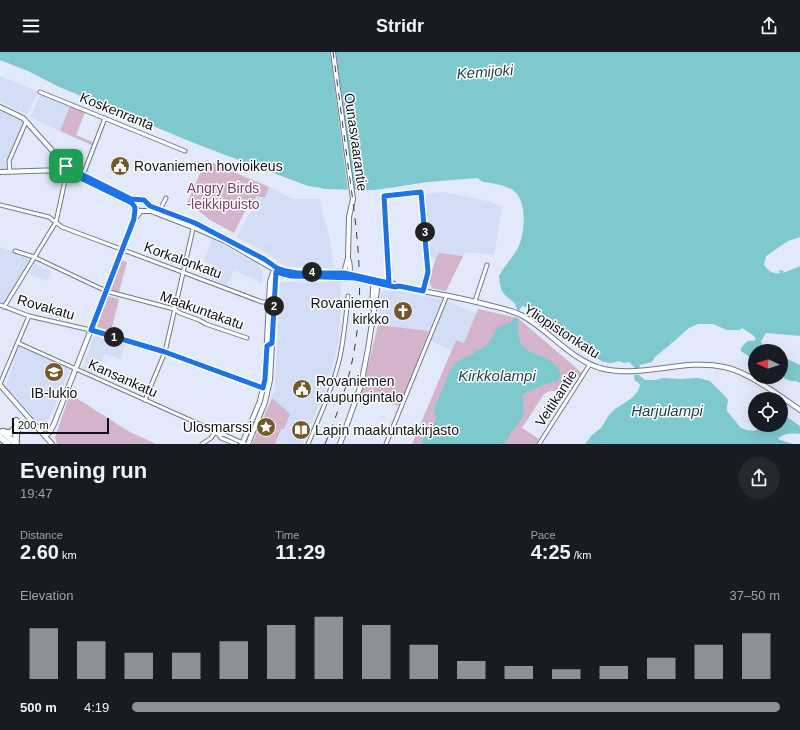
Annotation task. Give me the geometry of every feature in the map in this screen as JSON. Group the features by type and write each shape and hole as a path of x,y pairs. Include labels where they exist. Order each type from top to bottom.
{"highway":[{"path":"1,433 13,432 17,425 17,421 19,425 16,436 16,444"},
{"path":"1,433 16,444"},
{"path":"1,433 8,444"}],"street":[{"name":"Ounasvaarantie","path":"333,52 353,199 349,217 347,275"},
{"name":"Koskenranta","path":"40,92 185,151"},
{"path":"0,107 19,116 26,122 66,166 71,166 73,172 130,202 139,209 151,211 194,225"},
{"path":"83,175 105,118"},
{"path":"10,172 9,161 26,122"},
{"path":"0,172 62,170 66,166"},
{"path":"62,170 63,174 66,176"},
{"path":"73,172 83,175 131,199 144,200 150,206 194,225"},
{"path":"66,176 69,176 73,172"},
{"path":"4,306 56,222 66,176"},
{"path":"389,283 384,196 421,192 428,272 423,291"},
{"path":"160,210 166,198"},
{"path":"137,200 139,209"},
{"path":"46,436 54,424 134,219 139,209 147,203"},
{"name":"Korkalonkatu","path":"0,205 49,217 62,227 183,271 262,302 268,302"},
{"path":"145,400 165,352 194,225"},
{"name":"Yliopistonkatu","path":"194,225 275,270 294,273 347,275 395,287 399,286"},
{"name":"Maakuntakatu","path":"15,251 34,258 106,291 174,309 206,324 247,338"},
{"path":"475,301 487,265"},
{"path":"244,444 265,402 268,389 272,343 275,270"},
{"path":"244,444 260,401 265,379 268,340 268,302 270,282 275,270"},
{"path":"340,444 360,385 368,349 377,290 375,282"},
{"name":"Yliopistonkatu","path":"375,282 389,283 475,301 521,315 542,329 574,355 590,364 606,369 627,371 692,365 725,367 742,373 800,410"},
{"path":"386,444 447,295"},
{"path":"308,444 332,387 344,334 348,296"},
{"path":"268,302 274,298"},
{"name":"Rovakatu","path":"0,305 28,316 91,330 165,352 268,389"},
{"path":"28,316 0,384 52,444"},
{"path":"268,340 272,343"},
{"name":"Kansankatu","path":"18,343 208,428 221,438 236,444"},
{"path":"267,346 272,343"},
{"name":"Veitikantie","path":"539,444 590,364"},
{"path":"202,444 217,434"},
{"name":"Kansankatu","path":"217,434 223,434 244,444"}],"shaded area":[{"path":"0,76 38,92 27,115 0,101"},
{"path":"41,94 70,106 60,131 30,117"},
{"path":"0,108 18,116 24,123 8,160 8,167 5,170 0,170"},
{"path":"269,187 293,199 319,199 330,240 334,268 285,267 267,253 237,237 258,196 265,199"},
{"path":"443,192 492,202 502,207 494,255 465,252 463,256 439,253 436,258 429,258 424,194"},
{"path":"212,239 257,264 263,272 262,283 234,270 227,286 213,280 218,267 204,261"},
{"path":"0,247 32,258 4,304 0,303"},
{"path":"35,264 51,271 47,281 29,274"},
{"path":"280,282 341,282 339,341 325,392 302,444 252,444 275,389"},
{"path":"387,289 440,299 441,302 429,331 378,325 381,292"},
{"path":"447,301 477,314 464,343 456,340 451,350 431,341"},
{"path":"94,336 125,344 121,359 104,354 97,375 83,368"},
{"path":"19,347 71,368 46,425 41,425 6,387"}],"green space":[{"path":"70,106 85,112 76,135 95,143 94,146 60,131"},
{"name":"Angry Birds -leikkipuisto","path":"206,160 269,187 265,198 257,196 250,208 247,207 234,233 210,220 199,211 186,205"},
{"path":"439,253 463,256 446,291 432,288 429,281"},
{"path":"122,260 127,262 119,292 110,290"},
{"path":"108,296 119,299 111,331 97,327"},
{"name":"Kirkkolampi","path":"478,309 519,319 582,373 580,377 571,371 558,391 550,391 544,394 522,428 539,439 536,444 412,444 456,340 464,343"},
{"path":"378,325 429,331 400,406 361,395"},
{"path":"70,394 128,431 156,444 57,444 55,437"},
{"path":"272,398 290,414 284,429 281,429 275,444 252,444"}],"water":[{"name":"Kemijoki","path":"0,52 800,52 800,237 788,241 766,256 764,265 771,272 775,273 780,273 779,270 784,271 783,273 800,266 800,336 766,333 761,341 762,344 748,344 748,356 741,351 741,348 748,341 754,341 756,339 753,335 742,328 740,330 727,330 713,324 698,324 689,328 655,357 652,362 640,365 639,368 635,368 629,362 603,362 576,345 529,308 522,306 519,311 517,310 514,303 502,291 499,276 520,244 523,228 524,219 522,203 514,191 502,186 481,181 478,178 428,182 375,190 323,189 308,186 194,143 57,86 28,71 0,60"},
{"name":"Kirkkolampi","path":"515,317 519,319 518,335 522,345 529,351 547,358 554,364 560,373 558,381 545,384 522,395 524,407 522,418 510,434 505,444 421,444 428,429 436,421 434,410 449,373 455,363 488,344 499,326 510,323"},
{"path":"788,359 800,365 800,383 788,380"},
{"name":"Harjulampi","path":"634,375 639,375 645,380 663,378 698,378 710,381 728,400 727,411 741,428 748,430 748,432 788,432 788,418 800,426 800,434 785,435 778,439 793,444 585,444 592,435 601,428 609,415 615,409 632,398 638,391 640,385 635,381"}],"pier":[{"path":"330,52 336,52 354,191 348,191"}],"railway":[{"path":"325,444 340,406 348,380 356,339 359,299 359,259 355,219 333,52"}],"place":[{"name":"Rovaniemen hovioikeus","path":"120,166"},
{"name":"Rovaniemen kirkko","path":"403,311"},
{"name":"IB-lukio","path":"54,372"},
{"name":"Rovaniemen kaupungintalo","path":"302,389"},
{"name":"Ulosmarssi","path":"266,427"},
{"name":"Lapin maakuntakirjasto","path":"301,430"}],"route":[{"path":"66,166 62,169 62,172 66,176 71,176 72,174 73,174 73,170 131,199 144,200 150,206 195,223 217,234 282,270 297,273 344,273 389,283 384,196 421,192 428,272 423,291 399,286 395,287 376,284 355,278 291,276 276,272 272,343 267,346 263,388 165,352 91,330 134,219 136,209 130,202 72,174 72,167 69,165 66,166"}]}
